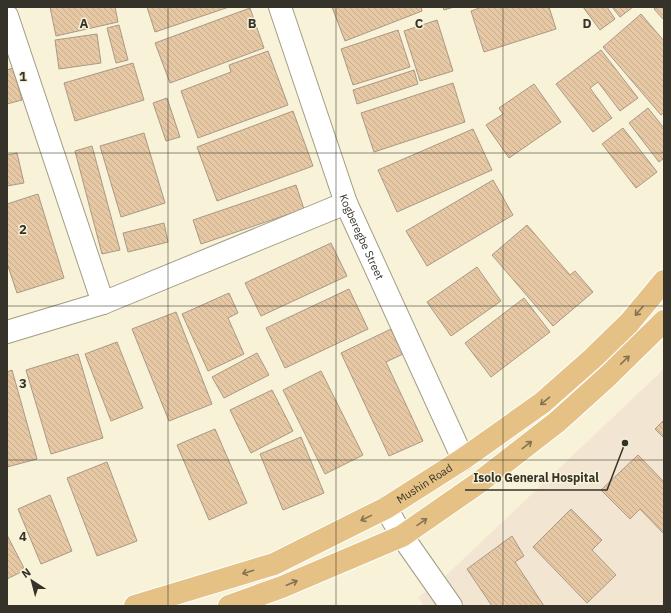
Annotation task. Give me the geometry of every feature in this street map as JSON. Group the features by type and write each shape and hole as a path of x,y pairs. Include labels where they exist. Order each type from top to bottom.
{"main road":[{"name":"Mushin Road","path":"135,606 274,564 386,508 463,459 542,403 593,358 629,323 664,281"},
{"path":"229,606 282,587 402,536 477,484 557,422 608,376 664,321"}],"street":[{"name":"Kogberegbe Street","path":"280,7 346,203 463,459"},
{"path":"7,16 103,303"},
{"path":"7,332 103,303 346,203"},
{"path":"386,508 402,536 451,606"}],"shaded area":[{"path":"664,369 664,606 424,606 418,597 437,584"}],"building":[{"path":"50,7 115,7 118,22 56,36"},
{"path":"147,7 229,7 155,32"},
{"path":"332,7 421,7 422,11 345,41"},
{"path":"443,7 454,7 444,10"},
{"path":"482,7 549,7 556,29 484,52 471,11"},
{"path":"583,7 607,7 615,19 600,30"},
{"path":"612,7 633,7 620,17"},
{"path":"657,7 664,7 664,20 654,9"},
{"path":"250,8 264,48 170,83 155,43"},
{"path":"641,14 664,41 664,113 661,115 603,47"},
{"path":"437,20 453,71 420,81 404,31"},
{"path":"119,25 128,60 116,63 107,28"},
{"path":"398,30 410,67 353,85 341,49"},
{"path":"97,34 101,63 59,69 55,40"},
{"path":"601,50 638,98 620,111 598,82 590,88 612,118 593,132 556,84"},
{"path":"268,51 288,105 198,138 181,91 231,72 229,65"},
{"path":"133,63 144,100 75,121 64,83"},
{"path":"13,68 22,100 7,104 7,70"},
{"path":"414,70 418,84 357,104 353,90"},
{"path":"453,83 465,122 374,152 361,113"},
{"path":"534,84 561,122 509,158 486,125 503,114 499,108"},
{"path":"167,98 180,137 166,141 153,103"},
{"path":"648,108 664,128 664,158 659,162 629,123"},
{"path":"293,111 313,166 217,201 197,147"},
{"path":"623,128 657,172 636,188 602,144"},
{"path":"473,129 492,170 397,212 378,170"},
{"path":"144,133 165,203 121,217 100,146"},
{"path":"92,146 120,250 102,254 75,151"},
{"path":"17,153 24,183 7,186 7,155"},
{"path":"493,180 513,215 427,266 406,231"},
{"path":"296,185 304,209 201,244 193,220"},
{"path":"38,194 64,278 17,293 7,263 7,204"},
{"path":"164,223 168,242 128,252 123,233"},
{"path":"527,225 570,275 575,271 593,292 553,326 492,255"},
{"path":"331,243 347,276 261,316 245,283"},
{"path":"477,267 501,301 451,336 427,302"},
{"path":"349,289 368,329 285,368 266,328"},
{"path":"229,293 238,313 228,318 244,354 208,371 182,314"},
{"path":"524,298 550,332 491,377 465,343"},
{"path":"176,312 212,404 169,421 132,329"},
{"path":"391,329 403,354 386,362 423,441 389,456 341,353"},
{"path":"117,342 143,408 111,421 85,354"},
{"path":"257,353 269,375 224,398 212,377"},
{"path":"78,354 103,438 51,454 26,370"},
{"path":"12,370 37,459 7,467 7,372"},
{"path":"321,371 363,455 325,474 283,390"},
{"path":"272,390 293,431 251,453 230,410"},
{"path":"664,420 664,438 655,429"},
{"path":"215,429 247,503 209,520 177,445"},
{"path":"301,437 324,493 283,510 260,454"},
{"path":"638,455 664,482 664,534 640,509 630,519 601,490"},
{"path":"107,462 137,541 97,556 67,478"},
{"path":"50,495 72,551 41,564 18,509"},
{"path":"571,509 602,540 592,550 616,575 587,603 533,547"},
{"path":"7,535 25,570 7,579"},
{"path":"512,536 524,556 515,562 544,606 492,606 467,569"}],"place":[{"name":"Isolo General Hospital","path":"625,443"}]}
